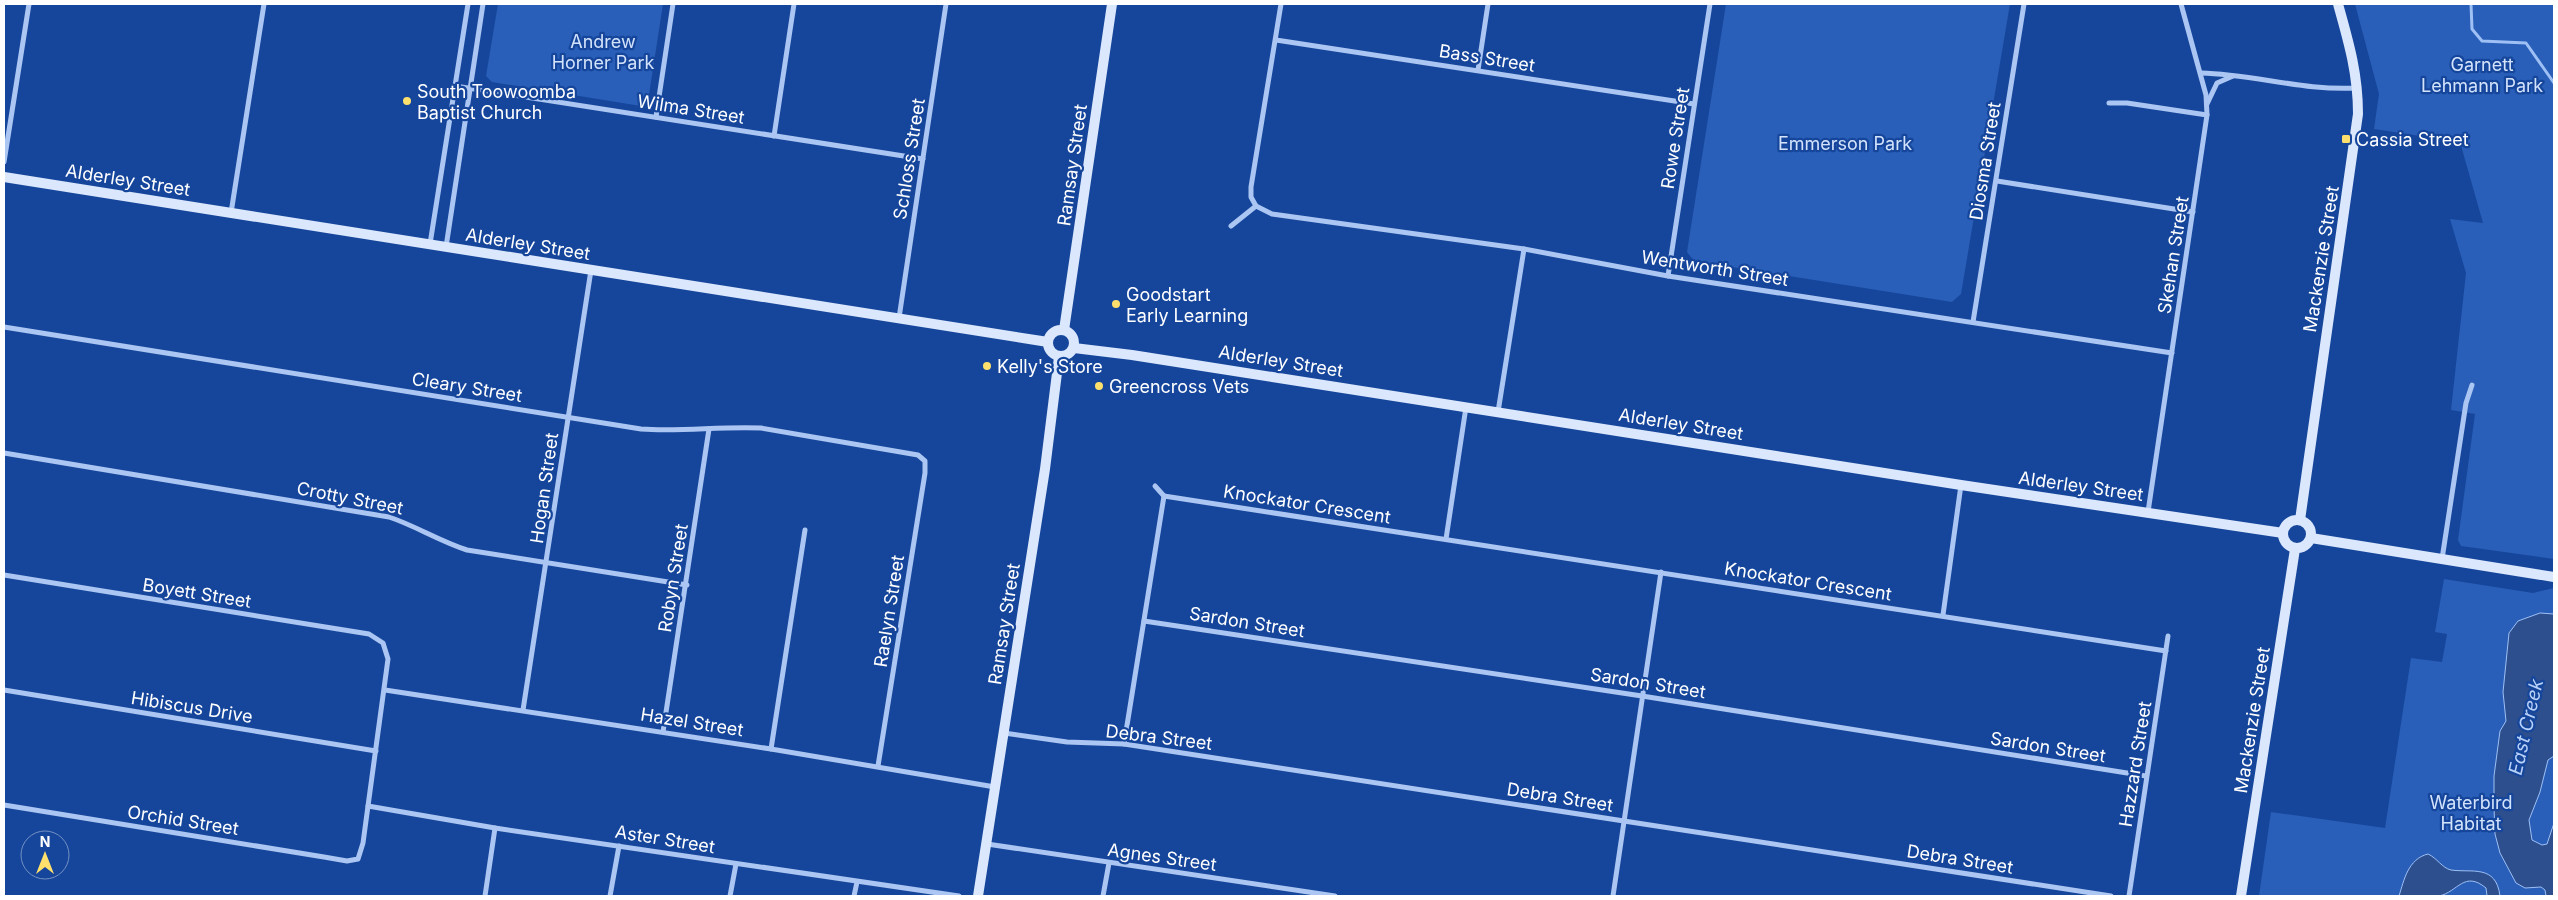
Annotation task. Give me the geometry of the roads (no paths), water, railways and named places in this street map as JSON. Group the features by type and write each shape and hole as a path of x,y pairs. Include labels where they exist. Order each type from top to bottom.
{"street":[{"path":"4,162 29,4"},
{"path":"231,213 264,4"},
{"path":"429,244 468,4"},
{"path":"446,247 484,4"},
{"path":"656,117 673,4"},
{"path":"774,136 794,4"},
{"name":"Schloss Street","path":"899,318 946,4"},
{"name":"Ramsay Street","path":"1064,330 1112,4"},
{"path":"1231,226 1256,206 1251,197 1251,187 1281,4"},
{"path":"1478,70 1488,4"},
{"name":"Rowe Street","path":"1668,276 1710,4"},
{"name":"Diosma Street","path":"1973,322 2024,4"},
{"name":"Skehan Street","path":"2148,512 2207,115 2207,104 2200,73 2181,4"},
{"name":"Mackenzie Street","path":"2300,520 2355,142 2358,88 2354,57 2338,4"},
{"name":"Bass Street","path":"1276,40 1694,104"},
{"path":"2200,73 2236,75 2329,90 2358,88"},
{"path":"2207,104 2217,83 2236,75"},
{"name":"Wilma Street","path":"455,86 922,159"},
{"path":"2109,103 2127,103 2207,115"},
{"name":"Alderley Street","path":"4,177 1048,342"},
{"path":"1997,180 2193,212"},
{"name":"Wentworth Street","path":"1256,206 1272,214 1524,249 1668,276 2172,353"},
{"path":"1498,412 1524,249"},
{"name":"Hogan Street","path":"523,710 591,270"},
{"name":"Cleary Street","path":"4,327 641,429 670,431 761,428 908,452 918,455 925,461"},
{"path":"1064,330 1074,338 1074,348 1069,354 1060,357 1050,351 1048,342 1054,333 1064,330"},
{"name":"Alderley Street","path":"1074,348 1100,350 1466,406 1961,485 2283,533"},
{"name":"Ramsay Street","path":"978,896 1045,469 1060,357"},
{"path":"2442,559 2466,404 2472,385"},
{"path":"1446,539 1466,406"},
{"name":"Robyn Street","path":"663,732 687,585 709,429"},
{"name":"Crotty Street","path":"4,454 389,517 410,524 445,543 466,550 687,585"},
{"name":"Raelyn Street","path":"878,766 925,461"},
{"path":"1943,615 1961,485"},
{"path":"1124,744 1164,496 1155,486"},
{"name":"Knockator Crescent","path":"1164,496 2166,651"},
{"path":"2300,520 2309,526 2311,538 2305,546 2295,548 2286,544 2283,533 2289,522 2300,520"},
{"path":"771,748 805,530"},
{"path":"2311,538 2554,576"},
{"name":"Mackenzie Street","path":"2241,896 2295,548"},
{"path":"1613,896 1661,572"},
{"name":"Boyett Street","path":"4,576 369,634 383,643 388,659 385,690"},
{"name":"Sardon Street","path":"1144,621 1642,696 2146,776"},
{"name":"Hazzard Street","path":"2129,896 2168,636"},
{"name":"Hibiscus Drive","path":"4,690 376,751"},
{"path":"368,806 385,690"},
{"name":"Hazel Street","path":"385,690 771,748 995,787"},
{"name":"Debra Street","path":"1004,732 1067,742 1124,744 2111,896"},
{"name":"Orchid Street","path":"4,805 347,861 358,859 363,844 368,806"},
{"name":"Aster Street","path":"368,806 495,828 959,896"},
{"path":"485,896 495,828"},
{"name":"Agnes Street","path":"986,844 1335,896"},
{"path":"610,896 618,846"},
{"path":"1103,896 1109,863"},
{"path":"730,896 736,864"},
{"path":"854,896 856,882"}],"water":[{"path":"2540,613 2554,614 2554,756 2548,760 2540,792 2529,820 2532,840 2542,845 2547,844 2554,823 2554,896 2546,896 2545,890 2541,887 2525,888 2516,883 2500,853 2495,834 2494,776 2500,731 2506,721 2503,692 2509,633 2518,621"},
{"path":"2428,854 2451,870 2475,871 2488,875 2494,879 2498,886 2500,896 2487,896 2486,888 2472,881 2461,884 2446,894 2435,897 2399,896 2411,865"}],"waterway":[{"name":"East Creek","path":"2471,4 2472,29 2482,41 2526,43 2554,83"}],"place":[{"name":"South Toowoomba Baptist Church","path":"407,101"},
{"name":"Cassia Street","path":"2346,139"},
{"name":"Goodstart Early Learning","path":"1116,304"},
{"name":"Kelly's Store","path":"987,366"},
{"name":"Greencross Vets","path":"1099,386"}],"park label":[{"name":"Andrew Horner Park","path":"603,51"},
{"name":"Garnett Lehmann Park","path":"2482,74"},
{"name":"Emmerson Park","path":"1845,143"},
{"name":"Waterbird Habitat","path":"2471,812"}]}
